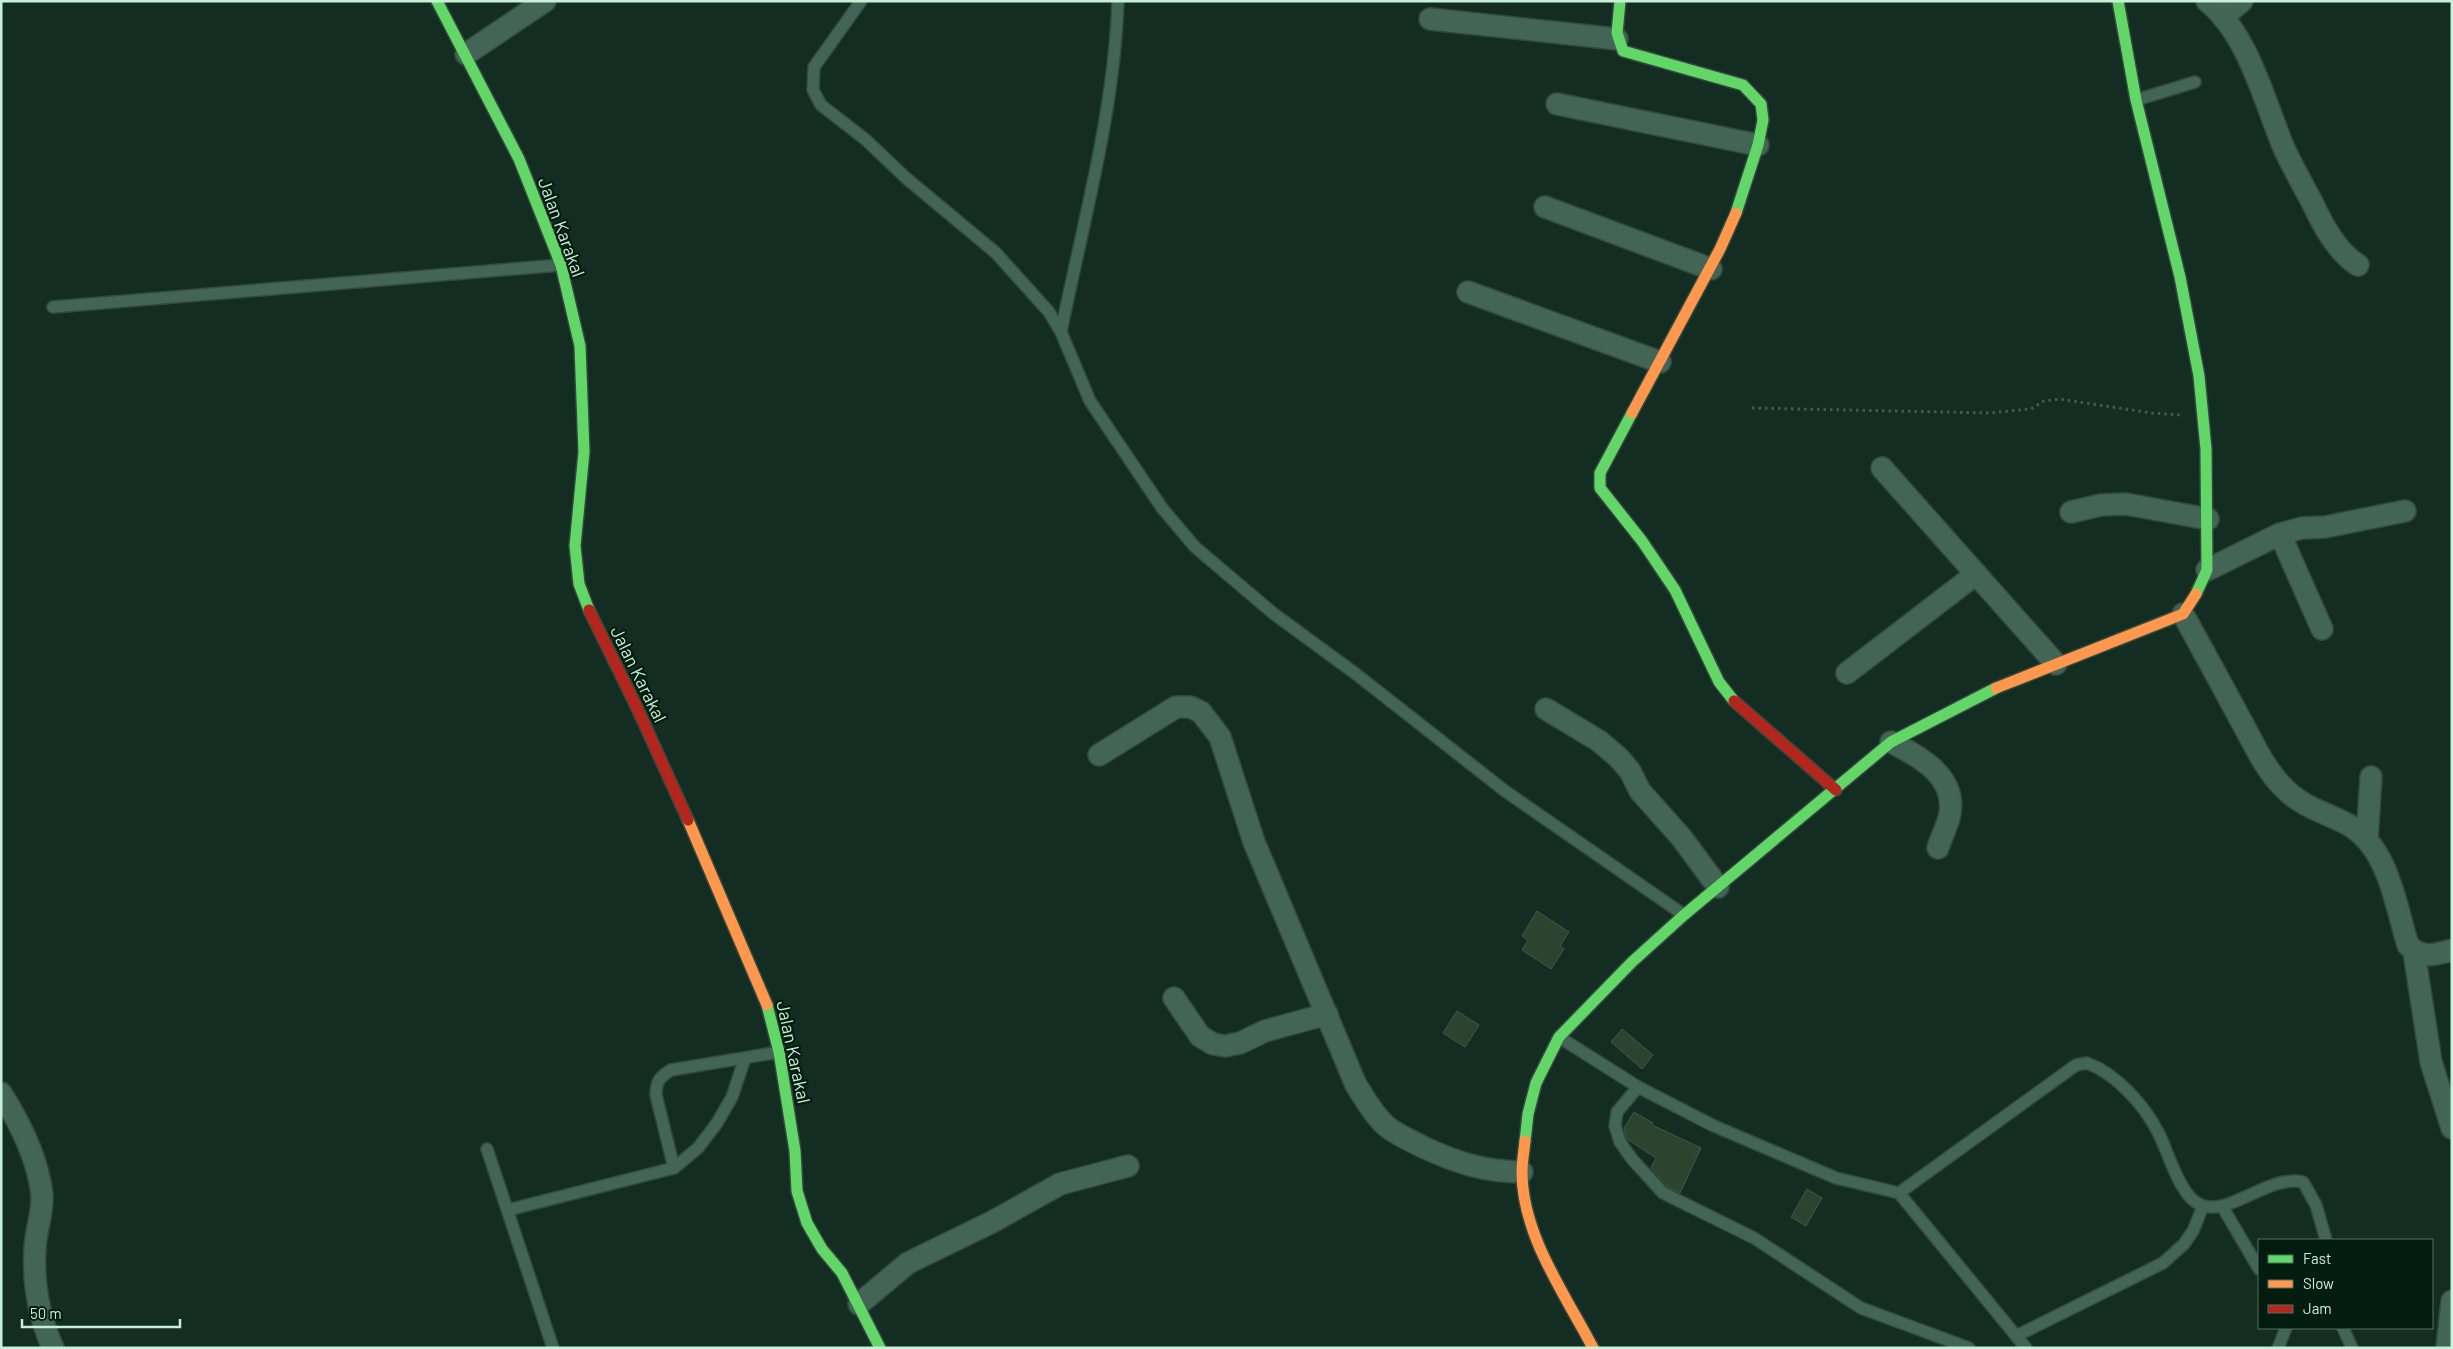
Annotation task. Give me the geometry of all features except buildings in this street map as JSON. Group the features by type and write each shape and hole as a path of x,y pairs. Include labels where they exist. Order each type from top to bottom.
{"street":[{"name":"Jalan Karakal","path":"437,1 519,159 561,264 580,346 584,452 575,546 580,584 590,613 638,710 731,917 770,1011 779,1052 795,1151 797,1191 807,1223 822,1249 842,1274 880,1348"},
{"path":"466,54 545,1"},
{"path":"1620,1 1616,30 1617,39 1623,51 1743,85 1761,104 1762,120 1758,146 1737,211 1710,269 1600,473 1600,488 1642,542 1675,590 1720,682 1731,698 1836,790"},
{"path":"1594,1348 1538,1242 1525,1201 1522,1172 1526,1133 1534,1091 1545,1063 1559,1037 1632,962 1684,915 1836,790 1891,742 1985,692 2183,614 2202,585 2207,570 2208,519 2199,376 2180,277 2136,100 2118,1"},
{"path":"2207,1 2223,17 2248,58 2266,96 2284,146 2322,224 2343,253 2358,265"},
{"path":"2223,17 2242,1"},
{"path":"1430,20 1617,39"},
{"path":"1557,104 1758,146"},
{"path":"1545,207 1710,269"},
{"path":"1468,292 1660,362"},
{"path":"1882,468 2056,664"},
{"path":"2071,512 2101,504 2126,504 2208,519"},
{"path":"2207,570 2280,534 2302,528 2325,527 2405,511"},
{"path":"2280,534 2322,629"},
{"path":"1847,674 1976,574"},
{"path":"2183,614 2264,762 2280,784 2299,802 2351,827 2367,839 2380,858 2389,879 2408,944 2414,952 2430,1062 2452,1128"},
{"path":"1099,756 1176,707 1190,707 1201,712 1220,737 1254,842 1356,1086 1372,1110 1385,1125 1400,1136 1457,1162 1499,1172 1522,1172"},
{"path":"1546,709 1599,741 1619,758 1630,771 1640,791 1681,837 1718,887"},
{"path":"1891,742 1920,757 1946,782 1950,796 1949,818 1938,848"},
{"path":"2367,839 2371,777"},
{"path":"2414,952 2424,955 2435,955 2452,950"},
{"path":"1174,998 1200,1036 1214,1044 1225,1046 1240,1043 1265,1031 1327,1014"},
{"path":"1,1093 17,1118 35,1163 42,1193 42,1210 35,1248 38,1300 44,1327 53,1348"},
{"path":"859,1304 908,1263 992,1222 1060,1184 1128,1166"},
{"path":"2447,1348 2452,1301"}],"lane":[{"path":"861,1 814,67 813,90 820,105 866,140 906,178 996,253 1049,312 1062,332 1090,401 1162,508 1195,547 1274,614 1356,674 1505,791 1684,915"},
{"path":"1062,332 1075,261 1101,149 1113,67 1118,1"},
{"path":"2136,100 2195,82"},
{"path":"53,307 561,264"},
{"path":"1559,1037 1638,1087 1714,1126 1785,1158 1836,1178 1899,1193 2026,1348"},
{"path":"674,1168 656,1095 656,1084 660,1077 671,1070 779,1052"},
{"path":"508,1210 674,1168 698,1148 717,1124 732,1097 745,1058"},
{"path":"1899,1193 2076,1065 2087,1063 2119,1083 2138,1103 2159,1132 2184,1189 2192,1201 2203,1206 2222,1206 2285,1180 2303,1182 2316,1205 2326,1239"},
{"path":"1638,1087 1617,1112 1615,1126 1620,1142 1632,1160 1663,1193 1754,1238 1861,1308 1969,1348"},
{"path":"487,1149 553,1348"},
{"path":"2016,1336 2163,1263 2184,1244 2193,1231 2203,1206"},
{"path":"2222,1206 2258,1267"},
{"path":"2278,1348 2286,1329"},
{"path":"2343,1329 2352,1348"}],"path":[{"path":"1752,408 1989,413 2031,409 2044,401 2059,399 2152,413 2203,416"}],"traffic: fast":[{"path":"437,1 519,159 561,265 580,346 584,452 575,546 579,584 589,610"},
{"path":"1620,1 1617,33 1623,51 1743,85 1761,104 1763,120 1758,145 1736,213"},
{"path":"2118,1 2136,100 2180,277 2199,376 2206,449 2207,570 2196,594"},
{"path":"1632,413 1600,473 1600,488 1642,541 1675,590 1719,682 1734,701"},
{"path":"1525,1141 1528,1114 1536,1083 1559,1037 1632,962 1684,915 1891,742 1996,688"},
{"path":"767,1005 779,1052 795,1151 797,1191 807,1223 822,1249 842,1273 880,1348"}],"traffic: slow":[{"path":"1632,413 1720,249 1736,213"},
{"path":"1996,688 2183,614 2196,594"},
{"path":"688,820 767,1005"},
{"path":"1525,1141 1522,1172 1529,1218 1547,1263 1593,1348"}],"traffic: jam":[{"path":"589,610 638,710 688,820"},
{"path":"1734,701 1836,790"}]}
